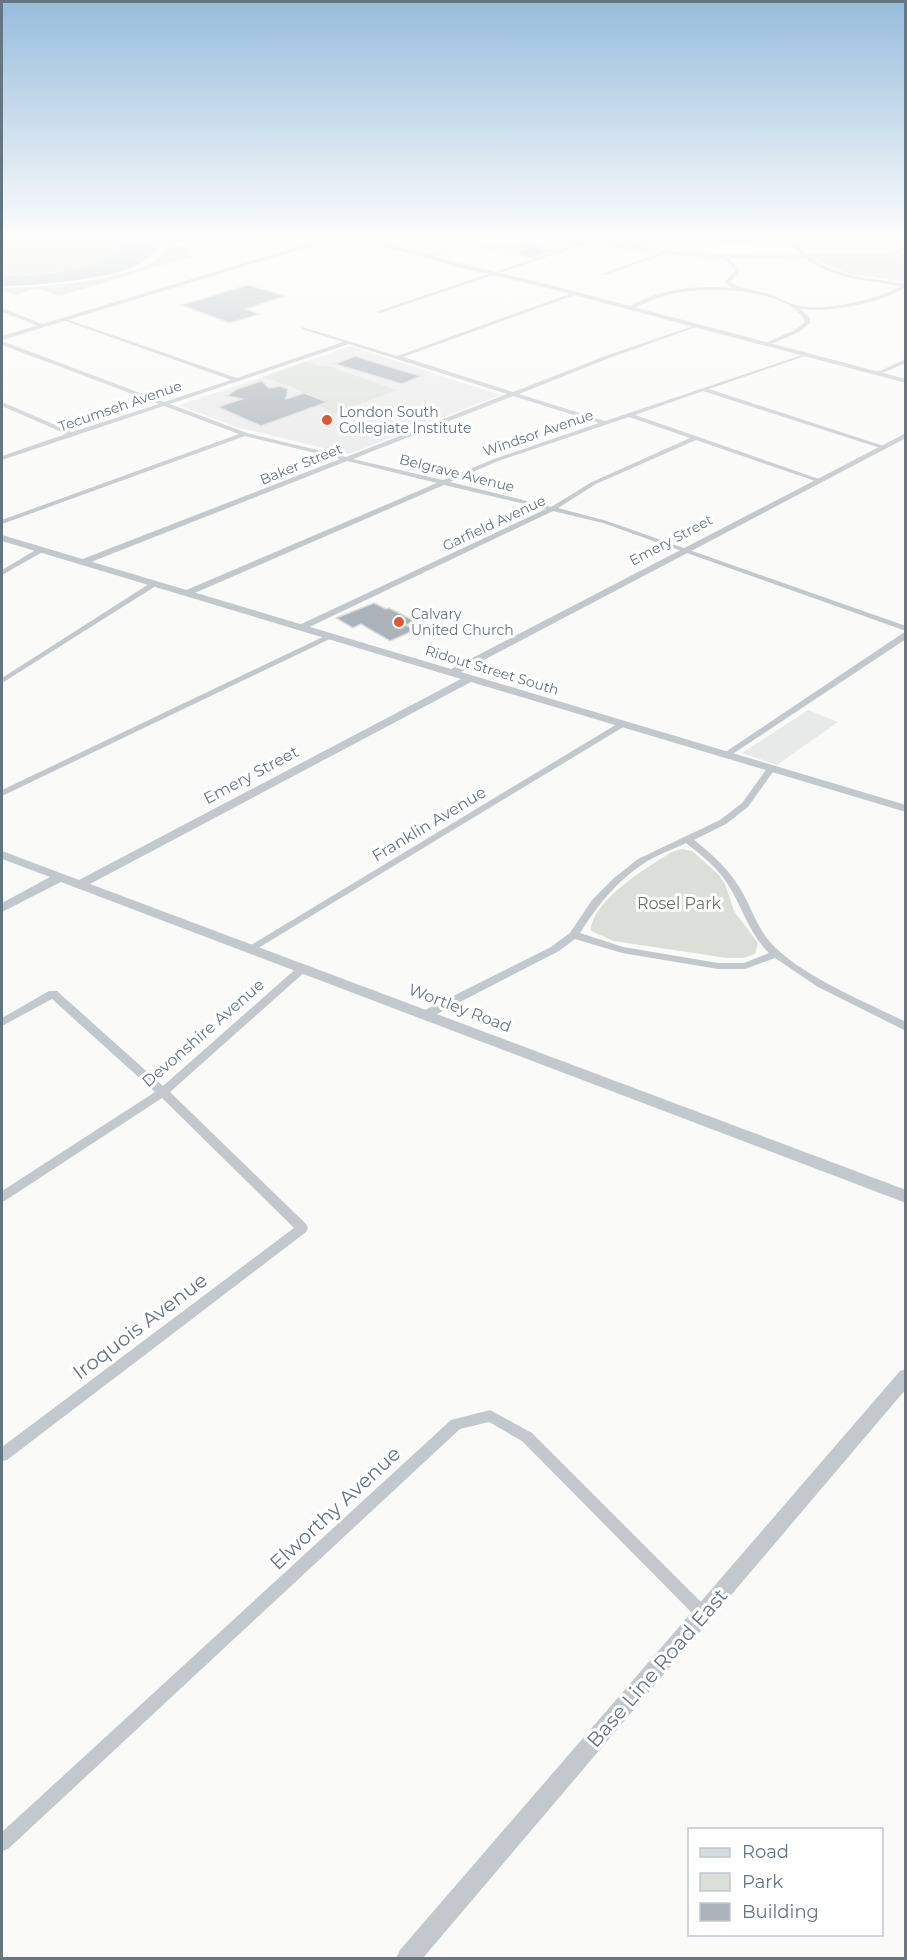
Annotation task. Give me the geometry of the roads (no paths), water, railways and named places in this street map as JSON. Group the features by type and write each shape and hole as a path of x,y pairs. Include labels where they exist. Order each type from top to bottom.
{"street":[{"path":"2,338 35,328"},
{"path":"92,328 238,380"},
{"path":"305,328 605,423"},
{"path":"398,357 478,328"},
{"name":"Baker Street","path":"83,562 688,328"},
{"path":"710,328 906,381"},
{"path":"767,344 800,328"},
{"name":"Tecumseh Avenue","path":"2,458 349,342"},
{"name":"Belgrave Avenue","path":"2,343 161,405 245,434 605,522 906,629"},
{"name":"Windsor Avenue","path":"187,593 496,460 806,354"},
{"path":"878,374 906,361"},
{"path":"705,390 882,447"},
{"path":"2,404 73,435"},
{"path":"630,415 817,480"},
{"path":"2,522 245,434"},
{"name":"Emery Street","path":"452,673 906,435"},
{"name":"Garfield Avenue","path":"300,628 552,509 594,483 695,438"},
{"name":"Ridout Street South","path":"2,538 906,809"},
{"path":"2,573 42,550"},
{"path":"2,681 154,584"},
{"path":"2,793 330,636"},
{"path":"724,755 906,636"},
{"name":"Emery Street","path":"80,884 470,678"},
{"name":"Franklin Avenue","path":"251,948 622,724"},
{"path":"427,1014 555,949 574,935 595,902 617,880 641,861 723,822 745,805 771,769"},
{"path":"687,839 718,863 732,882 747,916 776,954 814,978 906,1027"},
{"name":"Wortley Road","path":"2,855 906,1197"},
{"path":"2,908 60,877"},
{"path":"574,935 622,950 718,966 745,966 776,954"},
{"name":"Devonshire Avenue","path":"2,1197 163,1092 303,968"},
{"path":"2,1023 53,994 163,1092"},
{"name":"Iroquois Avenue","path":"2,1455 302,1228 163,1092"},
{"name":"Base Line Road East","path":"408,1959 906,1376"},
{"name":"Elworthy Avenue","path":"2,1843 456,1424 490,1416 527,1437 702,1614"}],"place":[{"name":"London South Collegiate Institute","path":"327,420"},
{"name":"Calvary United Church","path":"399,622"}],"park label":[{"name":"Rosel Park","path":"679,903"}]}
